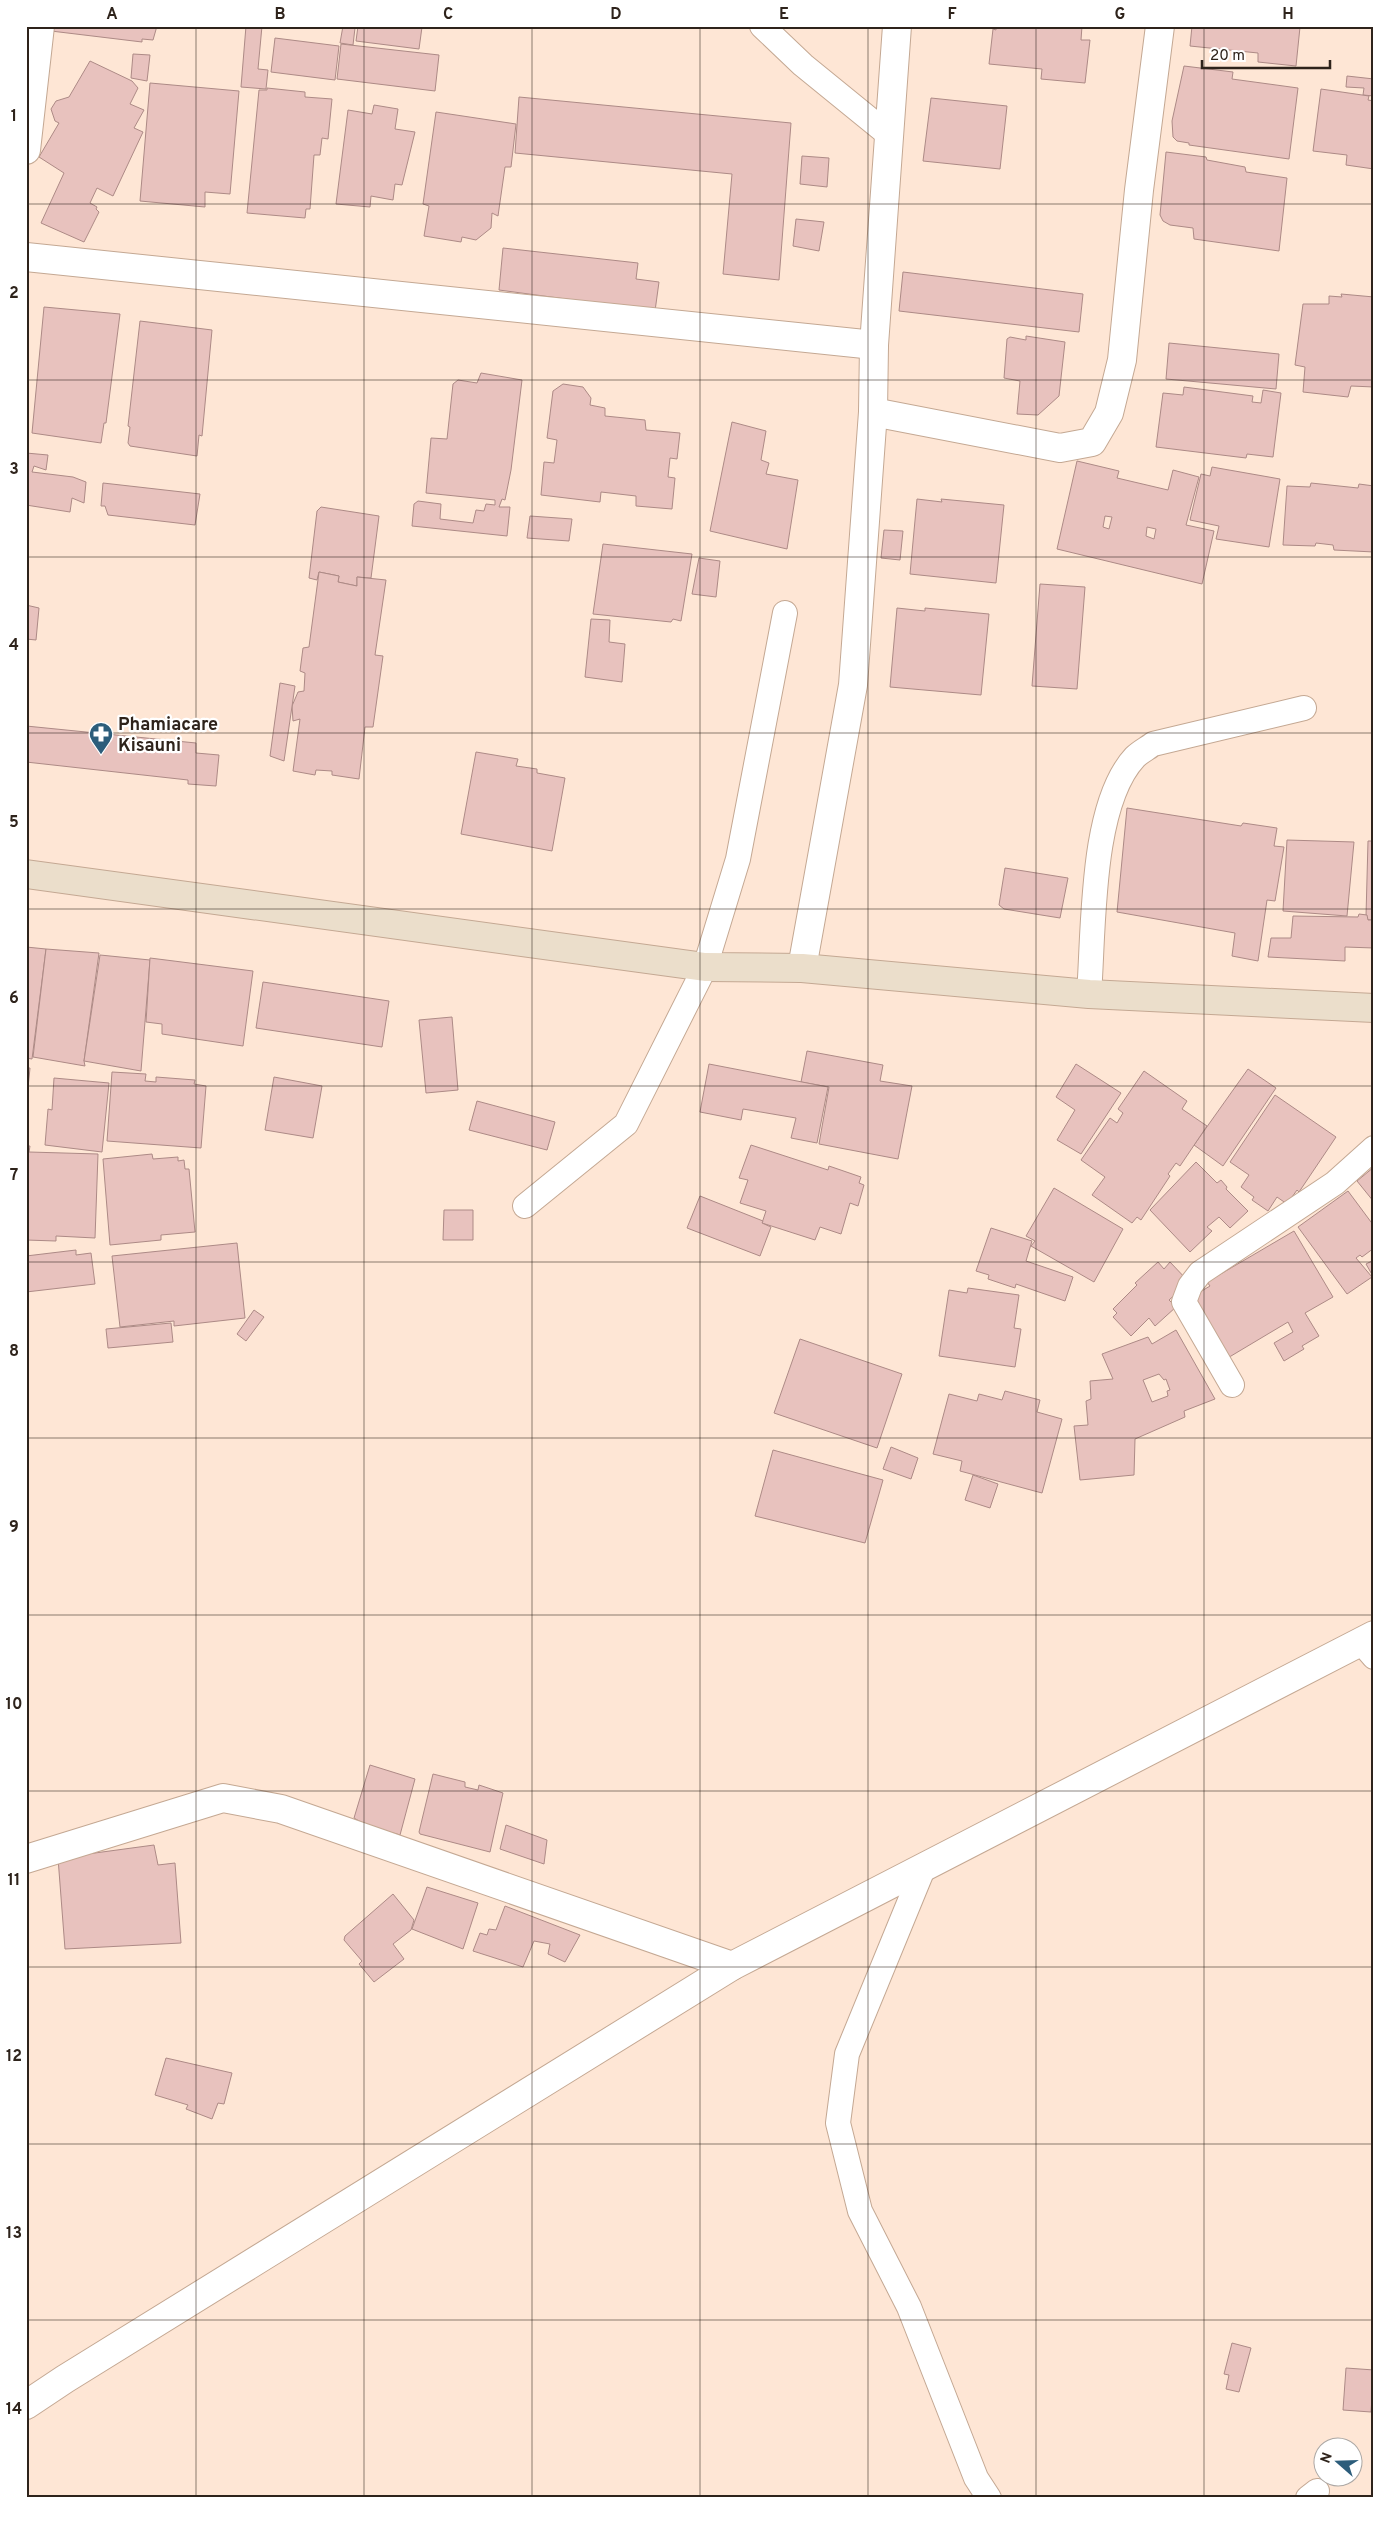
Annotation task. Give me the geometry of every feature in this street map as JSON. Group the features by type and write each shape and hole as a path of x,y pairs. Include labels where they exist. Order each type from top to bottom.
{"main road":[{"path":"26,874 705,967 802,968 1089,994 1374,1008"}],"street":[{"path":"26,150 28,106 40,26"},
{"path":"802,968 853,685 873,412 874,345 897,26"},
{"path":"873,412 1060,448 1092,442 1109,413 1122,360 1139,190 1160,26"},
{"path":"26,257 874,345"},
{"path":"26,2406 65,2378 732,1966 1370,1645"},
{"path":"26,1859 223,1798 281,1809 732,1966"}],"lane":[{"path":"762,26 803,65 889,135"},
{"path":"525,1206 626,1124 705,967 738,859 785,613"},
{"path":"1089,994 1099,849 1115,788 1135,757 1154,744 1304,708"},
{"path":"1232,1384 1184,1302 1190,1286 1200,1273 1335,1183 1374,1148"},
{"path":"923,1869 847,2054 838,2123 860,2211 909,2307 976,2478 989,2498"}],"building":[{"path":"52,26 157,26 153,40 142,39 142,42 51,31"},
{"path":"246,26 262,26 258,69 268,70 266,89 241,87"},
{"path":"343,26 355,28 353,45 340,43"},
{"path":"358,26 426,26 422,27 419,49 356,41"},
{"path":"996,26 1082,26 1081,40 1090,40 1085,83 1041,79 1042,69 989,64 993,29 996,30"},
{"path":"1192,26 1303,26 1300,27 1296,66 1258,62 1258,53 1190,46"},
{"path":"275,38 339,46 335,80 271,72"},
{"path":"341,44 439,55 435,91 337,79"},
{"path":"133,54 150,55 147,81 131,78"},
{"path":"90,61 132,81 138,88 130,104 144,110 134,128 143,132 113,196 97,188 90,203 97,207 96,209 99,212 84,242 41,223 64,173 39,157 59,123 55,121 51,109 56,101 69,97"},
{"path":"1184,66 1233,72 1232,79 1298,88 1289,159 1189,145 1189,143 1177,141 1173,137 1172,121"},
{"path":"1347,76 1374,79 1374,96 1363,95 1364,88 1346,87"},
{"path":"150,83 239,91 230,194 205,192 205,207 140,201"},
{"path":"267,88 305,92 305,97 332,99 328,139 322,138 320,155 314,155 310,209 306,209 305,218 247,213 259,90 267,90"},
{"path":"1321,89 1369,96 1368,100 1374,101 1374,169 1346,165 1347,155 1313,151"},
{"path":"519,97 791,123 779,280 723,274 732,174 515,153"},
{"path":"931,98 1007,106 1000,169 923,161"},
{"path":"374,105 398,109 395,129 415,132 402,185 395,184 393,200 371,196 370,207 336,204 348,110 372,114"},
{"path":"436,112 516,124 511,167 505,167 498,216 492,213 491,228 476,240 462,237 461,242 424,236 429,206 423,204"},
{"path":"1166,152 1206,157 1207,160 1245,167 1246,172 1287,178 1279,251 1194,239 1193,228 1170,225 1163,221 1160,215"},
{"path":"802,156 829,158 827,187 800,184"},
{"path":"796,219 824,222 819,251 793,246"},
{"path":"503,248 638,263 636,279 659,282 655,311 499,290"},
{"path":"903,272 1083,294 1079,332 899,311"},
{"path":"1341,294 1374,297 1374,387 1351,386 1348,397 1303,392 1305,367 1295,365 1303,304 1329,304 1329,296 1342,297"},
{"path":"44,307 120,314 106,423 104,423 101,443 32,433"},
{"path":"140,321 212,330 202,436 199,435 197,456 130,446 128,443 130,427 128,426"},
{"path":"1026,336 1065,342 1059,396 1038,415 1017,414 1020,381 1004,378 1007,339 1010,337 1026,340"},
{"path":"1169,343 1279,354 1276,389 1166,379"},
{"path":"481,373 522,380 511,470 505,500 502,499 499,507 510,507 507,536 412,526 414,504 418,501 441,504 440,519 473,523 476,510 484,511 486,504 495,505 495,500 426,493 431,438 447,439 453,384 458,380 477,383"},
{"path":"563,384 583,387 591,398 590,405 605,408 605,416 645,420 646,430 680,433 677,459 670,458 668,477 675,478 672,509 636,506 636,496 601,492 600,502 541,495 544,462 554,463 557,440 547,438 553,391"},
{"path":"1184,387 1253,396 1252,402 1261,403 1263,390 1281,393 1273,457 1247,454 1246,458 1156,447 1163,393 1183,395"},
{"path":"732,422 766,431 761,460 769,463 766,474 798,480 787,549 710,531"},
{"path":"26,453 48,455 46,470 34,466 32,472 73,477 86,482 84,503 72,498 70,512 26,505"},
{"path":"1077,461 1119,471 1117,478 1168,490 1173,470 1199,477 1186,525 1214,531 1202,584 1057,549","holes":["1105,516 1112,517 1109,529 1103,527","1147,527 1156,529 1154,539 1146,536"]},
{"path":"1212,467 1280,479 1269,547 1216,539 1219,526 1190,520 1201,474 1210,476"},
{"path":"103,483 200,494 195,525 108,515 105,506 101,506"},
{"path":"1311,483 1358,488 1359,484 1374,486 1374,552 1334,550 1333,545 1316,543 1315,546 1283,545 1287,486 1310,487"},
{"path":"917,499 942,502 941,499 1004,505 996,583 910,574"},
{"path":"321,507 379,516 371,578 357,577 357,586 338,582 339,576 319,572 317,580 309,578 317,511"},
{"path":"530,516 572,519 569,541 527,538"},
{"path":"884,530 903,531 900,560 881,558"},
{"path":"603,544 692,554 681,621 673,619 671,622 593,614"},
{"path":"699,558 720,561 716,597 692,594"},
{"path":"319,572 339,576 338,582 357,586 357,577 386,580 375,655 383,656 373,727 365,727 359,779 332,775 332,771 316,770 315,775 293,771 300,719 293,721 292,706 298,692 304,691 305,673 300,671 303,648 309,647"},
{"path":"1040,584 1085,587 1077,689 1032,686"},
{"path":"26,605 39,608 36,640 26,639"},
{"path":"897,608 925,611 925,608 989,614 981,695 890,687"},
{"path":"591,619 610,620 609,642 625,644 622,682 585,677"},
{"path":"280,683 295,686 284,761 270,756"},
{"path":"26,726 196,743 196,753 219,755 216,786 188,784 188,780 26,762"},
{"path":"476,752 518,759 516,766 537,769 537,773 565,778 552,851 461,834"},
{"path":"1127,808 1241,826 1243,823 1277,828 1274,846 1284,847 1275,901 1267,900 1258,961 1232,956 1235,933 1117,912"},
{"path":"1287,840 1354,842 1347,916 1283,911"},
{"path":"1368,841 1374,841 1374,920 1368,920 1366,916"},
{"path":"1005,868 1068,878 1060,918 1004,909 999,905"},
{"path":"1359,914 1367,915 1368,920 1374,920 1374,948 1345,947 1345,961 1268,957 1271,938 1291,938 1293,916 1358,917"},
{"path":"26,947 46,949 32,1059 26,1058"},
{"path":"46,949 99,953 84,1061 85,1066 33,1057"},
{"path":"100,955 150,960 141,1071 84,1061"},
{"path":"150,958 253,971 243,1046 162,1034 162,1024 146,1022"},
{"path":"263,982 389,1001 382,1047 256,1028"},
{"path":"452,1017 458,1090 426,1093 419,1020"},
{"path":"807,1051 883,1065 880,1081 912,1086 898,1159 819,1144 829,1087 801,1082"},
{"path":"709,1064 828,1087 817,1143 791,1138 796,1118 743,1109 741,1120 700,1112"},
{"path":"1076,1064 1121,1093 1081,1154 1057,1140 1075,1110 1056,1097"},
{"path":"26,1068 30,1068 27,1098 26,1098"},
{"path":"1248,1069 1276,1088 1223,1166 1194,1145"},
{"path":"1144,1071 1187,1101 1182,1109 1207,1126 1180,1166 1176,1163 1168,1174 1170,1176 1141,1220 1137,1217 1132,1223 1092,1195 1105,1177 1081,1160 1110,1118 1117,1123 1123,1113 1118,1109"},
{"path":"112,1072 146,1074 145,1081 156,1082 156,1077 195,1080 194,1084 206,1086 201,1148 107,1141"},
{"path":"274,1077 322,1086 313,1138 265,1130"},
{"path":"54,1078 109,1083 102,1152 45,1145 48,1109 52,1110"},
{"path":"1275,1095 1336,1137 1299,1192 1297,1190 1287,1204 1277,1197 1268,1211 1252,1200 1254,1197 1241,1187 1249,1175 1230,1162"},
{"path":"477,1101 555,1122 547,1150 469,1130"},
{"path":"751,1145 828,1170 829,1166 861,1177 859,1183 864,1185 858,1206 850,1203 841,1234 820,1227 815,1240 762,1223 766,1211 740,1203 748,1180 739,1178"},
{"path":"26,1146 30,1146 29,1152 98,1154 95,1238 56,1236 56,1241 26,1240"},
{"path":"152,1154 153,1159 178,1157 178,1161 184,1160 185,1169 189,1169 195,1232 161,1235 161,1240 110,1245 103,1159"},
{"path":"1196,1162 1217,1183 1221,1180 1227,1187 1226,1189 1248,1211 1230,1228 1219,1217 1207,1227 1212,1231 1190,1252 1150,1210"},
{"path":"1374,1167 1374,1202 1357,1181"},
{"path":"1054,1188 1123,1229 1094,1282 1031,1246 1035,1241 1026,1236"},
{"path":"1348,1191 1374,1226 1374,1248 1362,1257 1360,1255 1356,1258 1372,1277 1347,1294 1298,1227"},
{"path":"700,1196 763,1221 762,1223 771,1227 760,1256 687,1228"},
{"path":"444,1210 473,1210 473,1240 443,1240"},
{"path":"991,1228 1032,1241 1026,1261 1073,1277 1065,1301 1016,1284 1015,1288 988,1279 989,1275 976,1271"},
{"path":"1294,1231 1333,1297 1305,1313 1319,1336 1302,1346 1304,1349 1284,1361 1274,1343 1293,1332 1288,1322 1226,1359 1190,1298 1210,1286 1207,1282"},
{"path":"237,1243 245,1318 174,1326 174,1321 120,1327 112,1256"},
{"path":"76,1250 76,1255 91,1253 95,1284 26,1292 26,1256"},
{"path":"1374,1260 1374,1278 1366,1264"},
{"path":"1158,1262 1164,1269 1170,1262 1189,1282 1169,1300 1176,1307 1155,1326 1149,1318 1131,1336 1113,1317 1117,1313 1113,1309 1137,1285 1135,1283"},
{"path":"968,1288 1019,1295 1014,1328 1021,1329 1015,1367 939,1356 949,1290 967,1293"},
{"path":"254,1310 264,1317 246,1341 237,1334"},
{"path":"171,1323 173,1342 108,1348 106,1329"},
{"path":"1176,1330 1215,1399 1184,1411 1185,1417 1135,1439 1134,1475 1080,1480 1074,1426 1088,1425 1086,1401 1091,1399 1090,1381 1113,1379 1102,1354 1148,1337 1152,1344","holes":["1159,1374 1164,1380 1166,1379 1170,1390 1167,1391 1168,1396 1152,1402 1143,1380"]},
{"path":"800,1339 902,1374 877,1448 774,1413"},
{"path":"1005,1391 1040,1400 1037,1412 1062,1419 1042,1493 960,1471 962,1461 933,1454 949,1394 977,1401 979,1394 1002,1400"},
{"path":"891,1447 918,1458 911,1479 883,1469"},
{"path":"773,1450 883,1480 865,1543 755,1516"},
{"path":"973,1475 998,1484 990,1508 965,1500"},
{"path":"370,1765 415,1779 400,1835 366,1825 354,1818"},
{"path":"433,1774 465,1782 465,1787 478,1790 479,1785 503,1793 490,1852 420,1834"},
{"path":"506,1825 547,1840 544,1864 500,1849"},
{"path":"154,1845 158,1865 175,1863 181,1943 65,1949 58,1858"},
{"path":"427,1887 478,1903 463,1949 412,1929"},
{"path":"393,1894 414,1920 411,1930 393,1944 404,1959 374,1982 359,1964 362,1961 344,1940 345,1936"},
{"path":"505,1906 580,1935 565,1962 548,1954 550,1944 534,1941 523,1967 473,1951 480,1933 487,1935 489,1929 496,1930"},
{"path":"166,2058 232,2073 224,2104 218,2103 212,2119 186,2109 188,2105 155,2095"},
{"path":"1232,2343 1251,2348 1239,2392 1226,2389 1229,2375 1224,2374"},
{"path":"1346,2368 1374,2370 1371,2412 1343,2410"}],"place":[{"name":"Phamiacare Kisauni","path":"101,755"}]}
